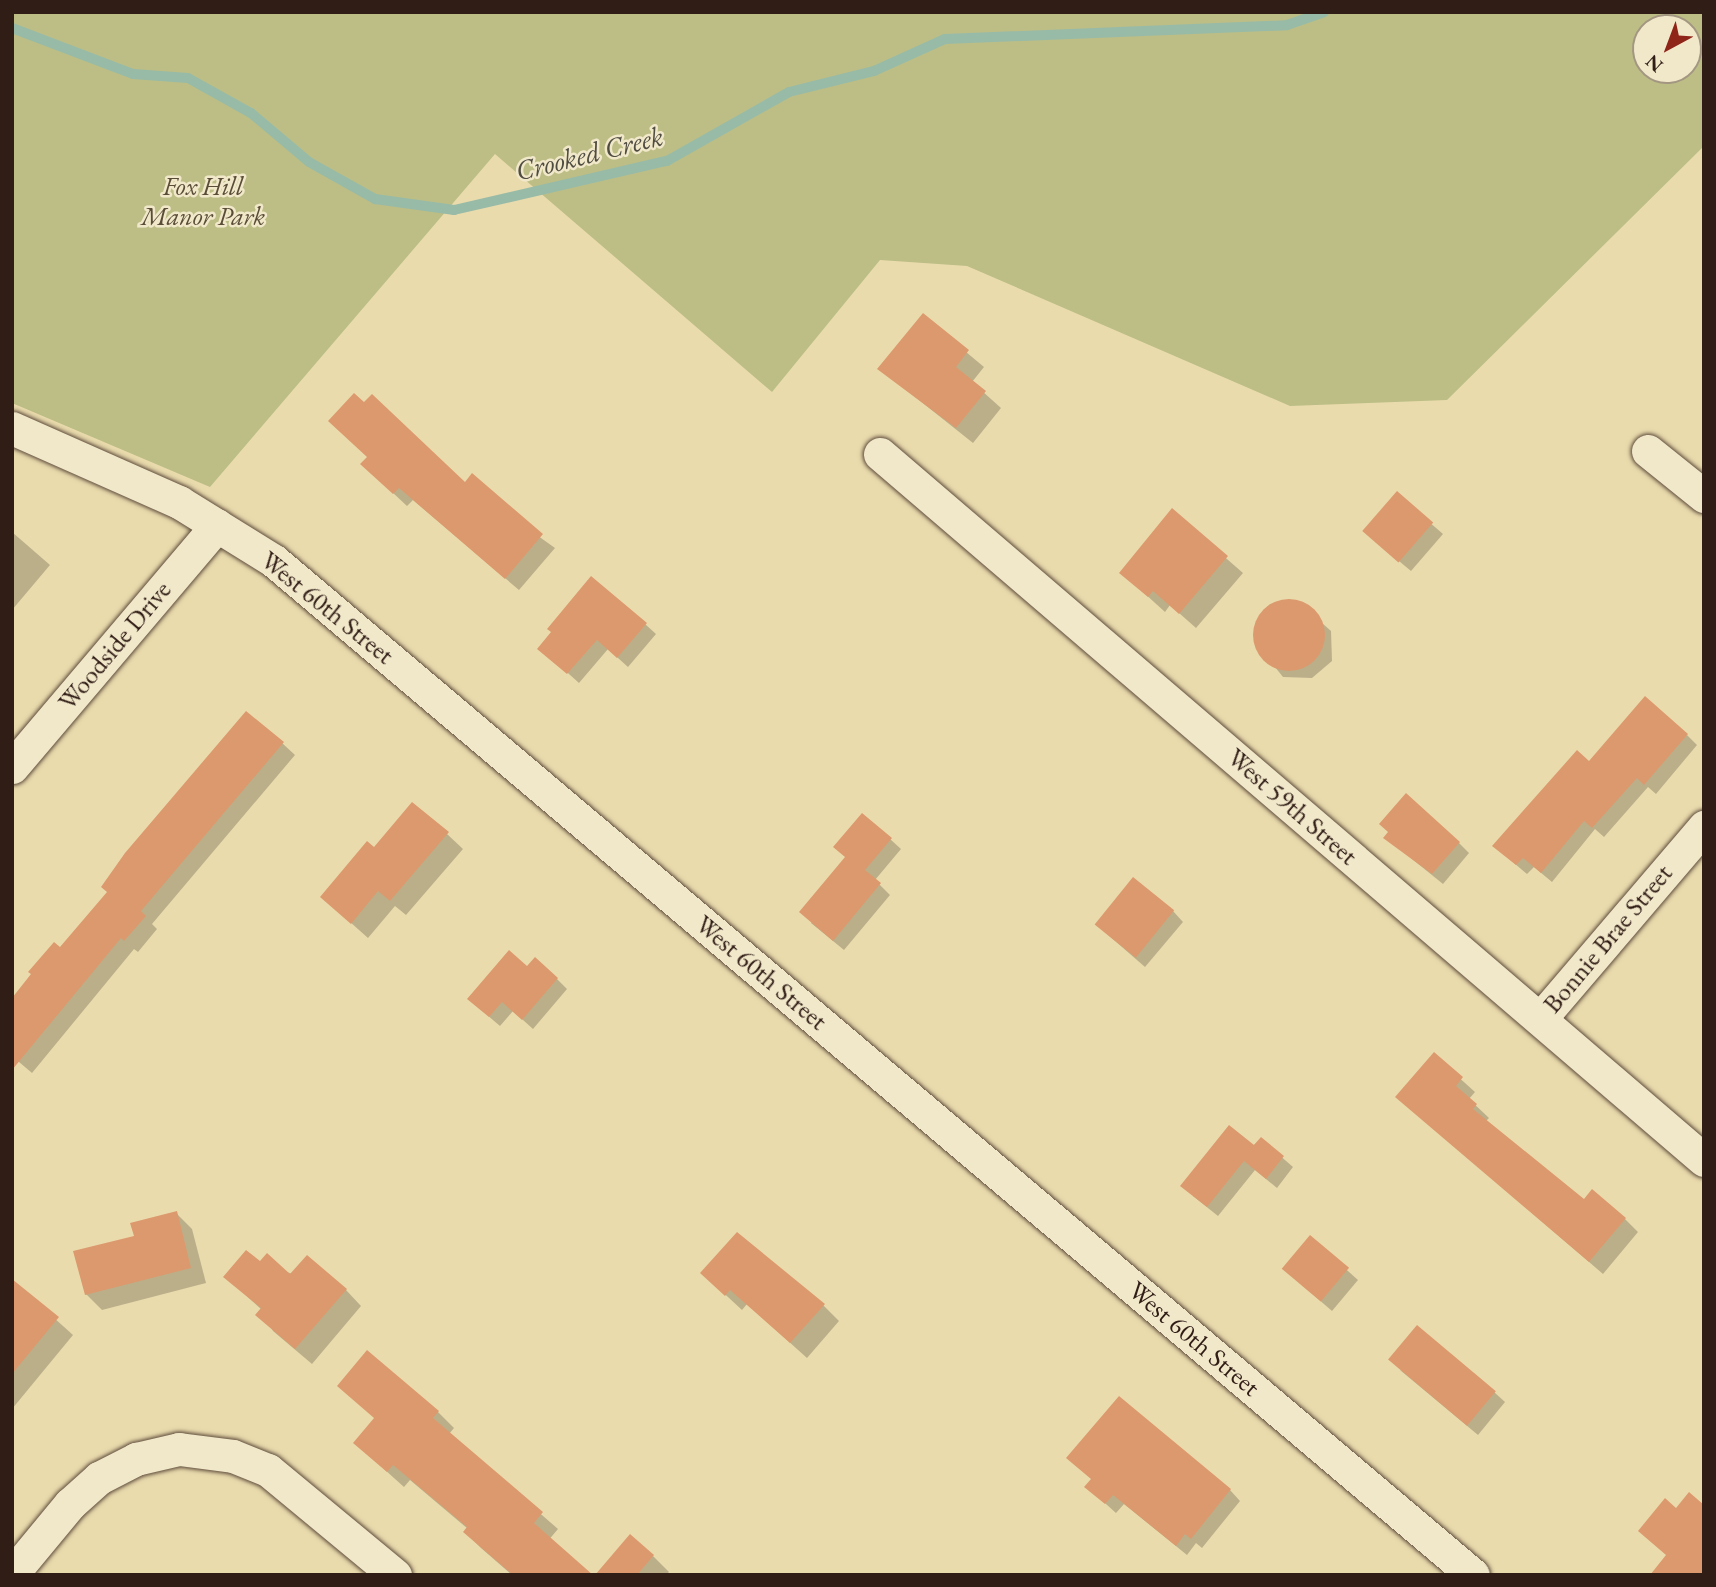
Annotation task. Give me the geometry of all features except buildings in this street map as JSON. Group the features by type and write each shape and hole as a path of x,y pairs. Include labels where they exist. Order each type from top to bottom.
{"street":[{"name":"West 60th Street","path":"12,428 169,496 274,561 1473,1575"},
{"path":"1648,451 1704,496"},
{"name":"West 59th Street","path":"880,454 1704,1160"},
{"name":"Woodside Drive","path":"12,767 218,525"},
{"name":"Bonnie Brae Street","path":"1540,1019 1704,827"},
{"path":"12,1574 69,1504 99,1478 150,1454 179,1449 233,1456 268,1470 395,1575"}],"green space":[{"name":"Fox Hill Manor Park","path":"12,12 1704,12 1704,146 1447,400 1290,406 967,266 880,260 772,392 495,154 210,487 12,403"}],"waterway":[{"name":"Crooked Creek","path":"12,28 133,74 188,78 251,113 309,162 375,199 454,210 667,161 789,92 874,71 945,39 1287,25 1324,12"}]}
